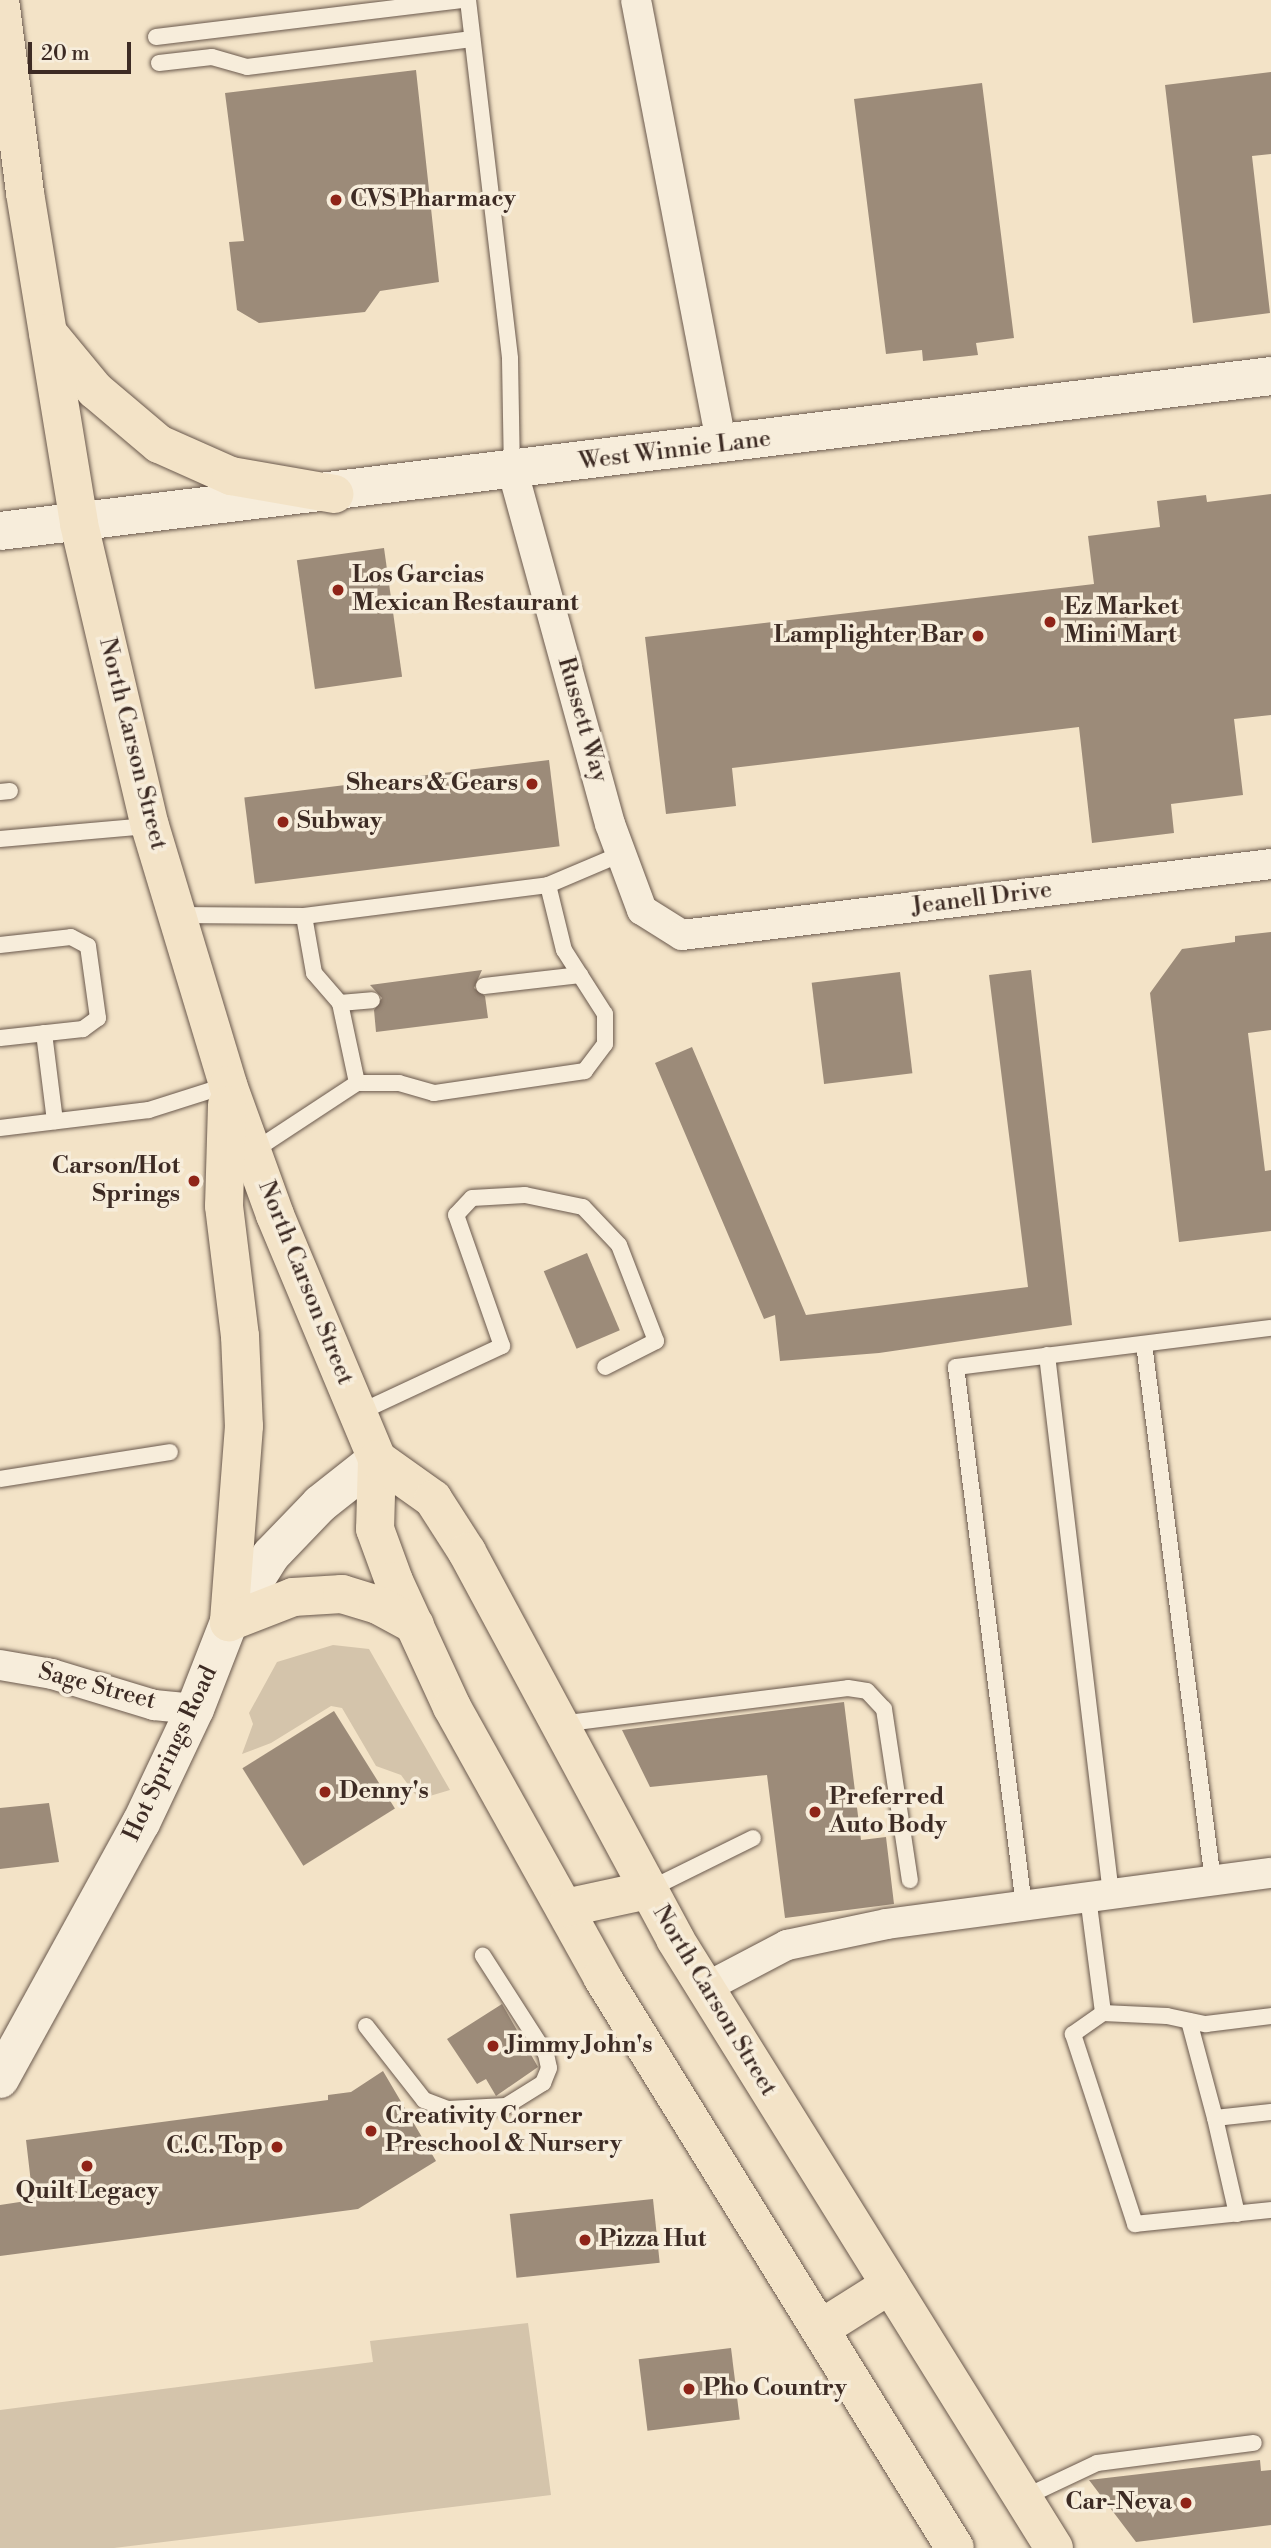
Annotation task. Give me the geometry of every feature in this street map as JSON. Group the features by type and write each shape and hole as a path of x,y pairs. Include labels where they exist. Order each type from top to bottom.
{"main road":[{"name":"North Carson Street","path":"0,0 47,331 79,524 150,826 228,1085 252,1152 377,1458 376,1530 452,1707 602,1977 955,2548"},
{"path":"47,331 95,390 159,444 231,476 334,494"},
{"path":"228,1085 224,1206 240,1336 244,1426 229,1622 293,1597 342,1594 378,1605 415,1625"},
{"name":"North Carson Street","path":"377,1458 433,1499 467,1552 648,1890 705,1988 1054,2548"},
{"path":"565,1908 648,1890"},
{"path":"820,2329 890,2285"}],"street":[{"path":"636,0 722,445"},
{"name":"West Winnie Lane","path":"0,531 334,494 1271,376"},
{"name":"Russett Way","path":"513,472 621,854 642,911 682,935 692,935"},
{"name":"Jeanell Drive","path":"692,935 1271,864"},
{"name":"Hot Springs Road","path":"0,2079 141,1823 195,1709 229,1622 271,1555 320,1504 377,1458"},
{"name":"Sage Street","path":"0,1665 52,1674 154,1704 195,1709"},
{"path":"705,1988 788,1945 887,1924 1271,1873"}],"lane":[{"path":"156,37 460,0"},
{"path":"468,0 510,359 513,472"},
{"path":"159,63 212,57 247,67 472,39"},
{"path":"0,839 150,826"},
{"path":"177,915 304,916 548,885 621,854"},
{"path":"252,1152 357,1083 399,1083 434,1093 585,1070 605,1044 605,1014 565,950 548,885"},
{"path":"304,916 314,973 340,1003 357,1083"},
{"path":"0,945 71,937 88,946 98,1018 83,1029 0,1038"},
{"path":"484,986 580,975"},
{"path":"340,1003 372,1000"},
{"path":"44,1033 55,1121"},
{"path":"0,1128 149,1110 228,1085"},
{"path":"358,1413 502,1346 456,1214 472,1198 525,1195 583,1207 619,1245 656,1341 606,1367"},
{"path":"1024,1906 956,1367 1271,1328"},
{"path":"1144,1344 1213,1881"},
{"path":"1047,1356 1099,1896 1103,2013"},
{"path":"0,1479 170,1452"},
{"path":"558,1725 848,1688 867,1691 884,1709 910,1880"},
{"path":"648,1890 753,1838"},
{"path":"366,2026 424,2100 448,2109 506,2106 543,2083 549,2068 546,2054 483,1956"},
{"path":"1271,2016 1206,2024 1103,2013 1073,2034 1135,2224 1271,2210"},
{"path":"1189,2021 1237,2214"},
{"path":"1215,2118 1271,2112"},
{"path":"1023,2498 1097,2463 1254,2443"}],"shaded area":[{"path":"333,1645 369,1649 450,1790 423,1798 415,1794 401,1775 376,1766 342,1708 331,1706 271,1743 242,1754 253,1724 249,1713 277,1662"},
{"path":"528,2323 551,2495 114,2548 0,2548 0,2410 373,2362 370,2341"}],"building":[{"name":"CVS Pharmacy","path":"416,70 439,282 380,291 365,312 259,323 237,310 229,242 244,241 225,93"},
{"path":"1271,72 1271,154 1252,156 1270,313 1193,323 1165,85"},
{"path":"982,83 1014,338 976,343 978,355 923,361 922,350 886,354 854,99"},
{"path":"1271,494 1271,715 1234,719 1243,795 1171,804 1174,833 1092,843 1079,727 732,768 736,806 666,814 645,637 1094,584 1088,536 1160,527 1157,501 1206,495 1207,502"},
{"path":"384,548 402,677 315,689 297,560"},
{"path":"549,760 560,846 255,884 244,797"},
{"path":"1271,932 1271,1030 1248,1033 1265,1171 1271,1170 1271,1231 1179,1242 1150,993 1182,949 1235,942 1235,936"},
{"path":"482,970 474,988 485,996 488,1018 376,1032 374,1010 382,998 370,985"},
{"path":"1031,970 1072,1325 879,1353 780,1361 775,1315 764,1319 655,1063 692,1047 806,1315 1028,1287 989,975"},
{"path":"900,972 912,1073 824,1084 812,983"},
{"path":"587,1253 620,1330 577,1349 544,1271"},
{"name":"Preferred Auto Body","path":"844,1702 861,1840 886,1837 894,1904 785,1918 767,1775 650,1787 622,1730"},
{"name":"Denny's","path":"334,1711 395,1809 303,1866 242,1768"},
{"path":"49,1803 59,1862 0,1869 0,1808"},
{"name":"Jimmy John's","path":"502,2004 538,2067 496,2096 486,2079 477,2084 447,2039"},
{"path":"383,2071 436,2161 358,2209 0,2256 0,2205 33,2200 26,2140 328,2100 328,2095 351,2092"},
{"name":"Pizza Hut","path":"653,2199 660,2263 516,2278 510,2214"},
{"name":"Pho Country","path":"731,2348 740,2419 647,2431 639,2359"},
{"name":"Car-Neva","path":"1260,2460 1261,2471 1271,2470 1271,2525 1136,2542 1089,2480"}],"place":[{"name":"CVS Pharmacy","path":"336,200"},
{"name":"Los Garcias Mexican Restaurant","path":"338,590"},
{"name":"Ez Market Mini Mart","path":"1050,622"},
{"name":"Lamplighter Bar","path":"978,636"},
{"name":"Shears & Gears","path":"532,784"},
{"name":"Subway","path":"283,822"},
{"name":"Carson/Hot Springs","path":"194,1181"},
{"name":"Denny's","path":"325,1792"},
{"name":"Preferred Auto Body","path":"815,1812"},
{"name":"Jimmy John's","path":"493,2046"},
{"name":"Creativity Corner Preschool & Nursery","path":"371,2131"},
{"name":"C.C. Top","path":"277,2147"},
{"name":"Quilt Legacy","path":"87,2166"},
{"name":"Pizza Hut","path":"585,2240"},
{"name":"Pho Country","path":"689,2389"},
{"name":"Car-Neva","path":"1186,2503"}]}
